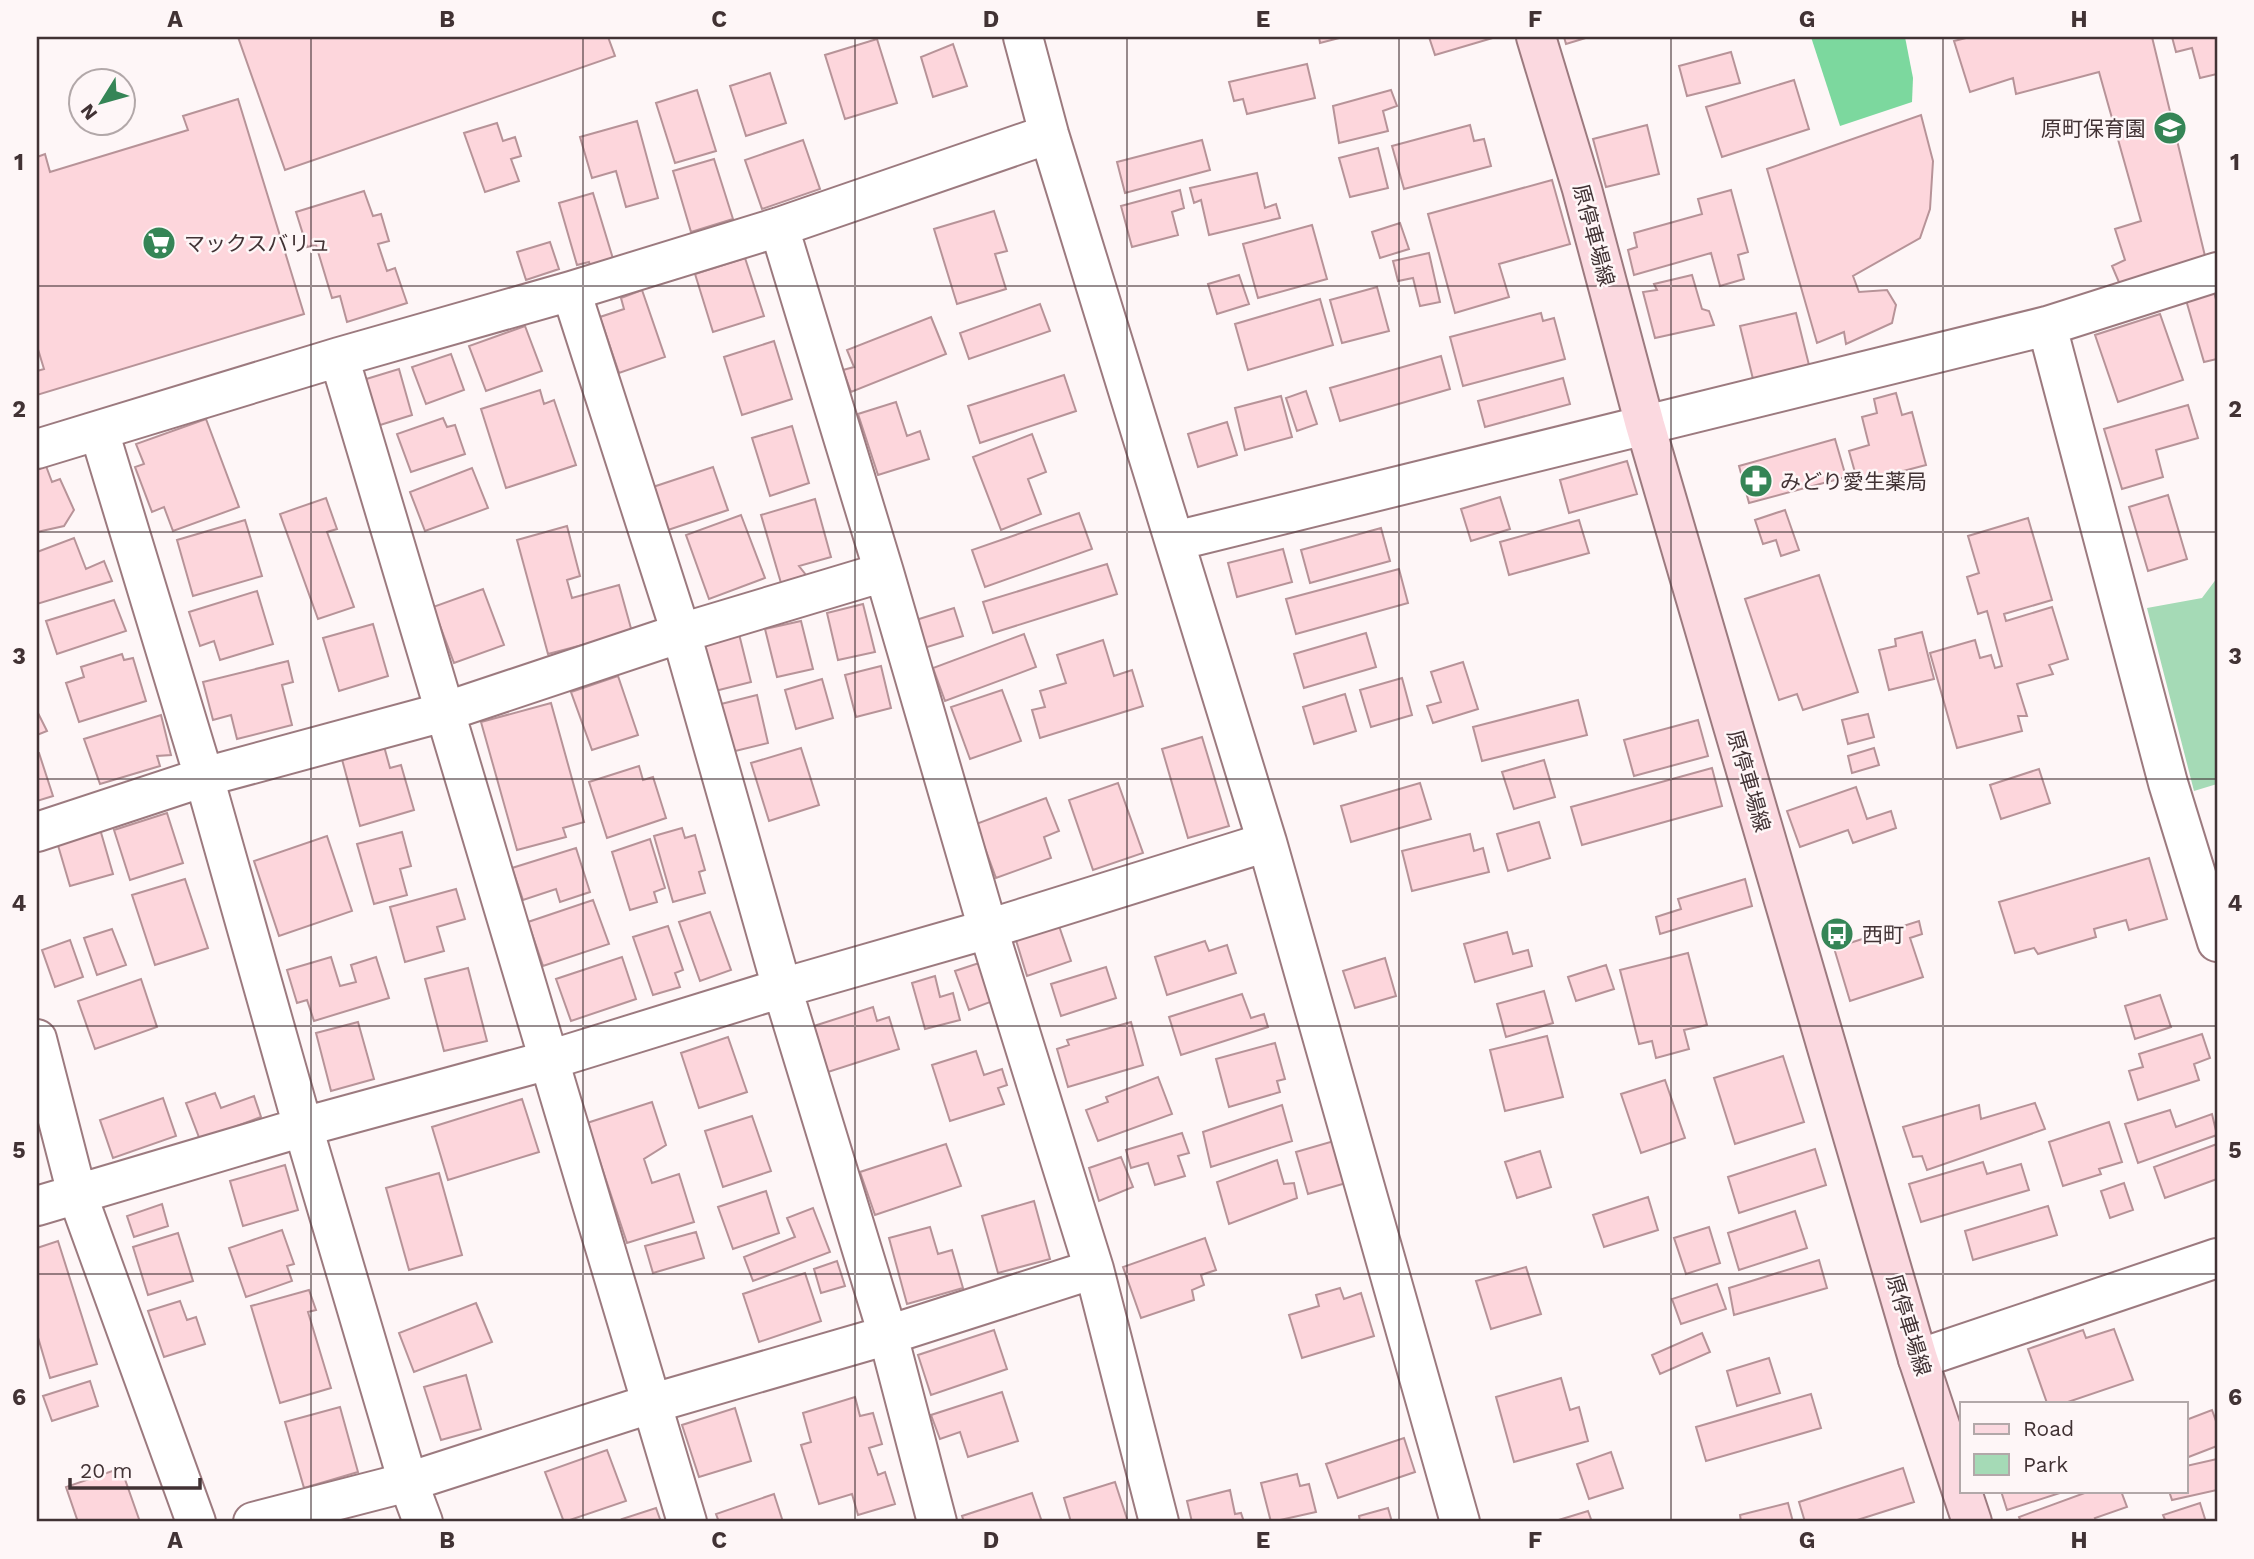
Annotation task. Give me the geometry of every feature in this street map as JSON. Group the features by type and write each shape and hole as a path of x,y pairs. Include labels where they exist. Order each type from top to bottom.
{"main road":[{"name":"原停車場線","path":"1536,37 1582,189 1645,425 1918,1359 1960,1486"},
{"name":"原停車場線","path":"1962,1492 1972,1522"}],"street":[{"path":"1023,37 1049,134 1267,842 1460,1522"},
{"path":"37,449 779,227 1049,134"},
{"path":"779,227 884,572 988,929 1094,1269 1159,1522"},
{"path":"1175,541 2047,326 2217,272"},
{"path":"571,291 681,633 782,988 888,1335 937,1522"},
{"path":"2047,326 2168,783 2217,942"},
{"path":"339,357 687,1522"},
{"path":"99,431 204,777 303,1127 408,1482 423,1522"},
{"path":"37,832 204,777 444,712 681,633 884,572"},
{"path":"37,1206 303,1127 549,1060 782,988 988,929 1267,842"},
{"path":"37,1039 77,1194 196,1522"},
{"path":"1918,1359 2217,1258"},
{"path":"253,1522 408,1482 650,1404 888,1335 1094,1269"}],"green space":[{"path":"1811,37 1905,37 1913,78 1912,102 1840,126"},
{"path":"2217,578 2217,784 2194,791 2147,608 2202,598"}],"building":[{"path":"238,37 608,37 615,56 285,170"},
{"path":"1319,37 1343,37 1320,43"},
{"path":"1429,37 1496,37 1435,55"},
{"path":"1564,37 1589,37 1566,44"},
{"path":"1970,37 2152,37 2205,256 2175,265 2178,271 2121,287 2112,266 2125,260 2115,229 2141,221 2099,72 2016,94 2013,78 1970,92 1954,41"},
{"path":"2172,37 2217,37 2217,74 2200,78 2192,48 2176,52"},
{"path":"877,39 897,103 845,119 825,55"},
{"path":"953,44 967,86 933,97 921,57"},
{"path":"1731,52 1740,83 1687,96 1679,66"},
{"path":"1307,64 1315,98 1247,114 1243,99 1234,101 1229,82"},
{"path":"770,73 786,123 746,136 730,86"},
{"path":"1794,80 1809,129 1722,157 1706,107"},
{"path":"697,90 716,151 675,163 656,103"},
{"path":"1391,90 1397,106 1383,111 1388,131 1339,143 1333,106"},
{"name":"マックスバリュ","path":"238,99 304,314 37,395 37,371 44,369 37,346 37,157 45,154 50,172 188,130 183,116"},
{"path":"1921,115 1933,161 1930,209 1920,238 1853,276 1859,292 1887,290 1896,305 1892,323 1846,344 1844,332 1817,343 1767,169"},
{"path":"637,121 658,198 626,207 616,171 592,178 580,137"},
{"path":"497,123 503,141 515,137 521,156 511,159 519,181 485,192 464,133"},
{"path":"1470,125 1474,141 1484,139 1491,166 1404,189 1392,146"},
{"path":"1647,125 1659,174 1606,187 1593,139"},
{"path":"803,140 820,189 762,209 745,160"},
{"path":"1202,140 1210,170 1125,193 1117,162"},
{"path":"1378,148 1388,188 1350,197 1339,158"},
{"path":"714,159 733,219 691,232 673,171"},
{"path":"1257,173 1265,208 1276,204 1280,218 1209,235 1201,200 1194,203 1190,188"},
{"path":"1552,180 1570,244 1499,264 1509,297 1455,313 1428,214"},
{"path":"1180,190 1184,208 1172,212 1178,235 1132,247 1121,206"},
{"path":"1731,190 1748,252 1738,255 1744,279 1720,286 1711,253 1634,275 1628,250 1637,247 1634,233 1702,214 1698,199"},
{"path":"364,191 373,216 381,214 389,241 378,244 387,271 395,268 407,303 347,322 340,296 332,298 316,245 307,247 296,212"},
{"path":"593,193 614,262 591,269 589,262 577,265 559,203"},
{"path":"994,211 1007,251 995,254 1006,289 957,304 934,229"},
{"path":"1400,223 1409,249 1380,258 1372,232"},
{"path":"1312,225 1327,279 1258,298 1243,244"},
{"path":"550,242 559,269 526,280 517,252"},
{"path":"1429,253 1440,302 1420,306 1413,278 1398,281 1393,261"},
{"path":"745,258 764,316 713,332 695,274"},
{"path":"1239,275 1249,304 1217,314 1208,284"},
{"path":"1692,275 1702,309 1709,311 1714,325 1655,338 1643,292 1657,290 1654,284"},
{"path":"1377,287 1389,331 1342,343 1330,300"},
{"path":"642,290 665,357 619,373 600,317 624,309 621,298"},
{"path":"2214,292 2217,303 2217,359 2204,362 2186,300"},
{"path":"1320,299 1333,345 1248,370 1235,324"},
{"path":"1040,304 1050,331 969,359 960,333"},
{"path":"1541,313 1543,321 1554,318 1565,359 1463,386 1450,337"},
{"path":"1796,313 1809,365 1753,379 1740,326"},
{"path":"2160,314 2183,380 2118,402 2095,335"},
{"path":"931,317 946,354 851,392 843,370 854,367 847,350"},
{"path":"525,326 542,371 486,391 469,346"},
{"path":"774,341 792,399 742,415 724,357"},
{"path":"451,354 464,390 426,404 412,367"},
{"path":"1441,356 1450,389 1340,421 1330,388"},
{"path":"399,369 412,415 377,426 363,380"},
{"path":"1064,375 1076,411 980,443 968,406"},
{"path":"1563,378 1570,404 1485,427 1478,401"},
{"path":"540,390 544,404 554,400 576,465 506,488 481,409"},
{"path":"1306,391 1317,424 1297,431 1286,398"},
{"path":"1896,393 1902,415 1912,412 1926,465 1858,483 1849,451 1869,445 1862,417 1877,413 1874,399"},
{"path":"1281,396 1292,437 1245,450 1235,408"},
{"path":"896,402 907,436 920,431 929,459 878,475 858,414"},
{"path":"2188,405 2198,438 2156,450 2163,477 2122,489 2104,429"},
{"path":"443,418 447,427 455,425 465,454 411,472 397,434"},
{"path":"206,419 239,507 173,531 164,507 152,512 135,467 144,464 136,444"},
{"path":"1227,422 1237,455 1198,467 1188,434"},
{"path":"792,426 809,483 770,496 752,438"},
{"path":"1032,434 1046,472 1028,479 1041,514 1001,530 973,457"},
{"path":"1835,439 1846,477 1749,503 1739,466"},
{"path":"1627,461 1637,494 1569,513 1560,480"},
{"path":"46,466 52,482 60,479 74,510 64,526 37,532 37,470"},
{"path":"713,467 728,510 665,531 650,488"},
{"path":"472,468 488,508 425,531 410,492"},
{"path":"2168,495 2187,559 2148,571 2129,507"},
{"path":"1500,497 1510,529 1471,541 1461,509"},
{"path":"326,498 337,529 327,532 354,607 318,619 280,514"},
{"path":"815,499 831,557 799,566 806,575 781,583 761,515"},
{"path":"1785,510 1799,550 1781,556 1776,540 1763,544 1755,520"},
{"path":"1079,513 1092,549 985,587 972,550"},
{"path":"741,515 765,578 709,599 686,535"},
{"path":"2028,518 2052,600 2004,614 2006,621 2052,607 2068,659 2049,665 2053,674 2017,684 2027,716 2018,716 2022,731 1957,748 1930,653 1975,640 1980,658 1991,655 1995,668 2002,666 1987,611 1978,614 1967,577 1979,573 1968,536"},
{"path":"245,520 262,576 193,596 177,540"},
{"path":"1579,520 1589,553 1509,575 1500,542"},
{"path":"567,526 580,576 567,580 572,598 619,585 632,632 548,654 517,540"},
{"path":"1381,528 1390,561 1310,583 1301,550"},
{"path":"74,538 86,569 104,561 112,581 37,604 37,552"},
{"path":"1283,549 1292,582 1237,597 1228,563"},
{"path":"1107,564 1117,594 993,633 983,602"},
{"path":"1399,569 1408,603 1296,634 1286,599"},
{"path":"1819,575 1858,692 1803,710 1797,694 1779,700 1745,599"},
{"path":"483,589 504,645 454,663 433,607"},
{"path":"257,591 273,644 220,660 214,641 200,646 189,612"},
{"path":"114,600 126,631 57,654 46,621"},
{"path":"863,604 875,652 838,660 827,613"},
{"path":"954,608 963,636 924,648 916,620"},
{"path":"801,621 813,669 777,677 765,629"},
{"path":"373,624 388,676 339,691 323,638"},
{"path":"1922,632 1934,679 1889,690 1879,650 1896,646 1895,639"},
{"path":"1366,633 1376,667 1304,688 1294,654"},
{"path":"739,634 751,682 715,691 703,643"},
{"path":"1024,634 1036,667 945,701 933,668"},
{"path":"1103,640 1114,676 1132,670 1143,706 1040,738 1032,710 1045,707 1040,691 1066,683 1057,655"},
{"path":"122,654 124,660 133,658 146,701 79,722 66,683 84,677 81,667"},
{"path":"288,661 293,682 282,685 292,725 237,739 231,715 213,720 203,682"},
{"path":"1463,662 1478,709 1433,723 1427,706 1441,702 1431,672"},
{"path":"881,666 891,708 856,717 845,675"},
{"path":"618,676 638,735 592,750 571,692"},
{"path":"1402,678 1412,715 1371,727 1360,690"},
{"path":"822,679 833,718 796,729 785,690"},
{"path":"1002,690 1021,741 970,759 951,707"},
{"path":"1345,694 1356,731 1314,744 1303,707"},
{"path":"757,695 768,743 731,752 721,704"},
{"path":"1578,700 1587,735 1482,761 1473,727"},
{"path":"551,703 584,822 563,828 566,837 517,850 481,722"},
{"path":"37,711 47,731 37,735"},
{"path":"1868,714 1874,737 1848,744 1842,720"},
{"path":"161,715 171,755 157,756 160,766 100,784 84,739"},
{"path":"1698,720 1708,756 1634,776 1624,740"},
{"path":"1202,737 1229,826 1188,838 1162,749"},
{"path":"382,739 390,768 401,765 414,810 360,826 340,752"},
{"path":"801,748 819,805 769,821 751,763"},
{"path":"1874,748 1879,765 1852,773 1848,756"},
{"path":"37,753 53,796 37,801"},
{"path":"1544,760 1555,797 1514,809 1502,772"},
{"path":"639,766 643,780 653,777 666,818 607,838 589,782"},
{"path":"1712,768 1722,806 1582,845 1571,807"},
{"path":"2039,769 2050,803 2001,819 1990,785"},
{"path":"1118,783 1143,853 1093,870 1069,800"},
{"path":"1420,783 1431,819 1351,842 1341,806"},
{"path":"1856,787 1867,819 1891,811 1896,828 1853,843 1848,830 1800,847 1787,811"},
{"path":"1046,798 1059,831 1044,837 1051,858 996,878 976,824"},
{"path":"167,813 183,863 130,880 114,830"},
{"path":"1539,822 1550,858 1508,871 1497,834"},
{"path":"682,828 685,838 695,835 705,870 699,872 705,893 673,902 654,836"},
{"path":"100,829 113,874 70,886 57,842"},
{"path":"402,832 411,866 400,869 407,895 374,904 357,844"},
{"path":"1470,834 1474,851 1483,848 1489,872 1412,891 1402,851"},
{"path":"327,836 352,911 279,936 254,861"},
{"path":"650,839 665,888 654,892 657,902 630,910 612,852"},
{"path":"576,848 590,892 560,902 556,889 523,900 512,868"},
{"path":"2149,858 2167,919 2129,930 2126,920 2094,929 2096,937 2038,954 2034,948 2015,953 1999,902"},
{"path":"185,879 208,948 155,965 132,895"},
{"path":"1745,879 1752,906 1660,934 1656,917 1681,909 1678,899"},
{"path":"456,889 465,919 437,927 444,951 405,962 390,907"},
{"path":"593,900 609,944 543,966 528,922"},
{"path":"710,912 731,970 700,981 679,922"},
{"path":"1919,921 1922,934 1910,938 1923,977 1850,1001 1834,948"},
{"path":"1058,923 1071,961 1027,976 1015,937"},
{"path":"668,926 683,970 675,973 680,987 653,995 633,937"},
{"path":"112,929 126,965 97,975 84,938"},
{"path":"1507,932 1513,954 1528,950 1532,966 1475,982 1464,944"},
{"path":"70,940 83,977 55,987 42,950"},
{"path":"1205,941 1209,951 1227,945 1236,973 1167,995 1155,957"},
{"path":"1688,953 1707,1025 1684,1030 1689,1049 1656,1058 1652,1041 1639,1044 1620,970"},
{"path":"331,957 340,986 356,982 351,965 376,957 389,998 314,1021 307,1000 297,1003 287,970"},
{"path":"622,957 636,999 571,1021 556,979"},
{"path":"1385,958 1396,996 1355,1008 1343,971"},
{"path":"979,963 993,1001 969,1010 955,971"},
{"path":"1606,965 1614,989 1576,1001 1568,977"},
{"path":"1106,967 1116,998 1061,1016 1051,984"},
{"path":"468,968 487,1041 444,1051 425,979"},
{"path":"935,976 940,997 953,993 960,1020 925,1029 912,983"},
{"path":"141,979 157,1027 95,1049 78,1001"},
{"path":"1544,991 1553,1023 1506,1037 1497,1004"},
{"path":"1242,994 1251,1018 1264,1014 1268,1027 1181,1055 1169,1017"},
{"path":"2160,995 2171,1027 2135,1039 2125,1006"},
{"path":"873,1007 877,1021 889,1017 899,1049 828,1072 814,1026"},
{"path":"358,1022 374,1079 331,1091 316,1033"},
{"path":"1131,1022 1143,1065 1068,1087 1057,1049 1069,1045 1067,1040"},
{"path":"2202,1034 2210,1058 2194,1064 2199,1080 2138,1100 2129,1071 2143,1067 2139,1054"},
{"path":"1547,1036 1563,1097 1505,1111 1490,1050"},
{"path":"728,1037 747,1092 699,1108 681,1053"},
{"path":"1275,1043 1285,1079 1277,1081 1280,1092 1229,1107 1216,1059"},
{"path":"976,1051 984,1075 1002,1069 1007,1085 998,1088 1004,1104 950,1121 932,1065"},
{"path":"1783,1056 1804,1122 1735,1144 1714,1078"},
{"path":"1158,1077 1172,1114 1098,1141 1086,1110 1108,1102 1106,1097"},
{"path":"1665,1080 1685,1138 1641,1153 1621,1094"},
{"path":"215,1093 221,1108 254,1096 261,1117 200,1140 186,1103"},
{"path":"163,1098 176,1136 113,1158 100,1120"},
{"path":"522,1099 539,1152 448,1180 432,1127"},
{"path":"652,1102 666,1145 644,1159 652,1183 679,1174 694,1222 627,1243 587,1123"},
{"path":"2035,1103 2045,1129 1927,1170 1922,1156 1913,1157 1903,1127 1979,1105 1981,1119"},
{"path":"1282,1105 1292,1141 1211,1167 1203,1132"},
{"path":"2170,1110 2176,1127 2212,1114 2217,1135 2138,1163 2125,1124"},
{"path":"752,1116 771,1171 723,1187 705,1131"},
{"path":"2109,1122 2122,1162 2099,1169 2101,1174 2063,1186 2049,1142"},
{"path":"1182,1133 1189,1153 1178,1156 1185,1176 1155,1185 1148,1163 1131,1168 1126,1150"},
{"path":"1334,1141 1346,1183 1308,1194 1296,1152"},
{"path":"946,1144 961,1186 875,1215 860,1172"},
{"path":"2217,1144 2217,1179 2165,1198 2154,1167"},
{"path":"1815,1149 1826,1185 1739,1213 1728,1177"},
{"path":"1540,1151 1551,1187 1517,1198 1505,1162"},
{"path":"1121,1157 1133,1187 1099,1201 1089,1168"},
{"path":"1277,1160 1284,1184 1294,1183 1297,1198 1229,1224 1217,1182"},
{"path":"1983,1162 1987,1174 2021,1164 2029,1190 1921,1222 1909,1184"},
{"path":"285,1165 298,1210 243,1226 230,1181"},
{"path":"439,1173 462,1255 409,1270 386,1188"},
{"path":"2124,1183 2133,1210 2110,1218 2101,1191"},
{"path":"766,1191 779,1233 733,1249 718,1207"},
{"path":"1648,1197 1658,1230 1604,1247 1593,1215"},
{"path":"1034,1201 1050,1259 998,1273 982,1216"},
{"path":"162,1204 168,1226 134,1237 127,1216"},
{"path":"2048,1206 2057,1235 1973,1260 1965,1231"},
{"path":"813,1208 830,1252 753,1281 744,1257 795,1237 787,1218"},
{"path":"1795,1211 1807,1248 1739,1270 1728,1233"},
{"path":"930,1227 938,1254 952,1250 963,1288 907,1304 889,1238"},
{"path":"1709,1227 1720,1263 1686,1274 1674,1238"},
{"path":"282,1230 294,1264 287,1266 292,1281 246,1297 229,1248"},
{"path":"696,1232 704,1258 653,1273 645,1246"},
{"path":"178,1233 193,1281 148,1295 133,1247"},
{"path":"1205,1238 1216,1270 1201,1275 1204,1285 1192,1290 1194,1300 1141,1318 1123,1267"},
{"path":"58,1241 97,1364 50,1378 37,1334 37,1248"},
{"path":"1819,1260 1827,1288 1734,1315 1729,1288"},
{"path":"837,1261 845,1286 821,1293 814,1269"},
{"path":"1526,1267 1541,1314 1491,1329 1476,1281"},
{"path":"805,1273 821,1321 759,1342 743,1294"},
{"path":"1717,1284 1726,1309 1681,1324 1672,1299"},
{"path":"1340,1288 1344,1299 1361,1293 1374,1336 1302,1358 1289,1315 1319,1306 1316,1295"},
{"path":"309,1290 316,1310 308,1312 331,1388 280,1403 251,1306"},
{"path":"180,1301 187,1320 196,1317 205,1344 164,1357 148,1311"},
{"path":"476,1303 492,1342 414,1372 399,1333"},
{"path":"2114,1329 2133,1380 2068,1402 2047,1402 2028,1349 2083,1330 2086,1338"},
{"path":"994,1330 1007,1369 931,1395 918,1355"},
{"path":"1702,1333 1710,1352 1660,1374 1652,1355"},
{"path":"1769,1358 1780,1393 1737,1406 1727,1371"},
{"path":"466,1375 481,1429 441,1440 424,1387"},
{"path":"1561,1378 1570,1410 1579,1407 1588,1441 1514,1462 1496,1397"},
{"path":"90,1381 98,1406 52,1421 43,1396"},
{"path":"1002,1392 1018,1441 968,1457 960,1432 940,1439 931,1415"},
{"path":"1811,1394 1821,1428 1706,1461 1696,1427"},
{"path":"855,1397 860,1416 873,1413 882,1444 869,1448 878,1475 885,1472 895,1504 858,1515 852,1494 819,1504 801,1445 811,1442 803,1413"},
{"path":"340,1407 358,1472 304,1488 285,1422"},
{"path":"735,1408 751,1461 699,1477 682,1425"},
{"path":"2212,1410 2217,1424 2217,1446 2188,1457 2188,1419"},
{"path":"1404,1438 1415,1472 1338,1498 1326,1464"},
{"path":"607,1450 626,1501 564,1522 545,1472"},
{"path":"1611,1452 1623,1488 1589,1499 1577,1464"},
{"path":"2217,1459 2217,1490 2172,1500 2169,1492 2188,1492 2188,1466"},
{"path":"121,1468 140,1522 78,1522 66,1487"},
{"path":"1903,1468 1914,1502 1851,1522 1805,1522 1799,1502"},
{"path":"1297,1474 1300,1486 1309,1484 1316,1512 1271,1522 1261,1483"},
{"path":"1115,1482 1128,1522 1071,1522 1064,1498"},
{"path":"1230,1490 1235,1514 1241,1513 1244,1522 1192,1522 1187,1501"},
{"path":"2001,1492 2063,1492 2007,1510"},
{"path":"2087,1492 2121,1492 2127,1507 2095,1518 2097,1522 2021,1522 2019,1517"},
{"path":"1032,1493 1042,1522 964,1522 962,1516"},
{"path":"774,1494 783,1522 719,1522 716,1514"},
{"path":"1788,1503 1793,1522 1741,1522 1740,1515"},
{"path":"2200,1503 2206,1522 2166,1522 2163,1515"},
{"path":"656,1508 661,1522 624,1522 622,1519"},
{"path":"1388,1508 1392,1522 1360,1522 1359,1516"},
{"path":"1588,1511 1592,1522 1552,1522"}],"place":[{"name":"原町保育園","path":"2170,128"},
{"name":"マックスバリュ","path":"159,243"},
{"name":"みどり愛生薬局","path":"1756,481"},
{"name":"西町","path":"1837,934"}]}
